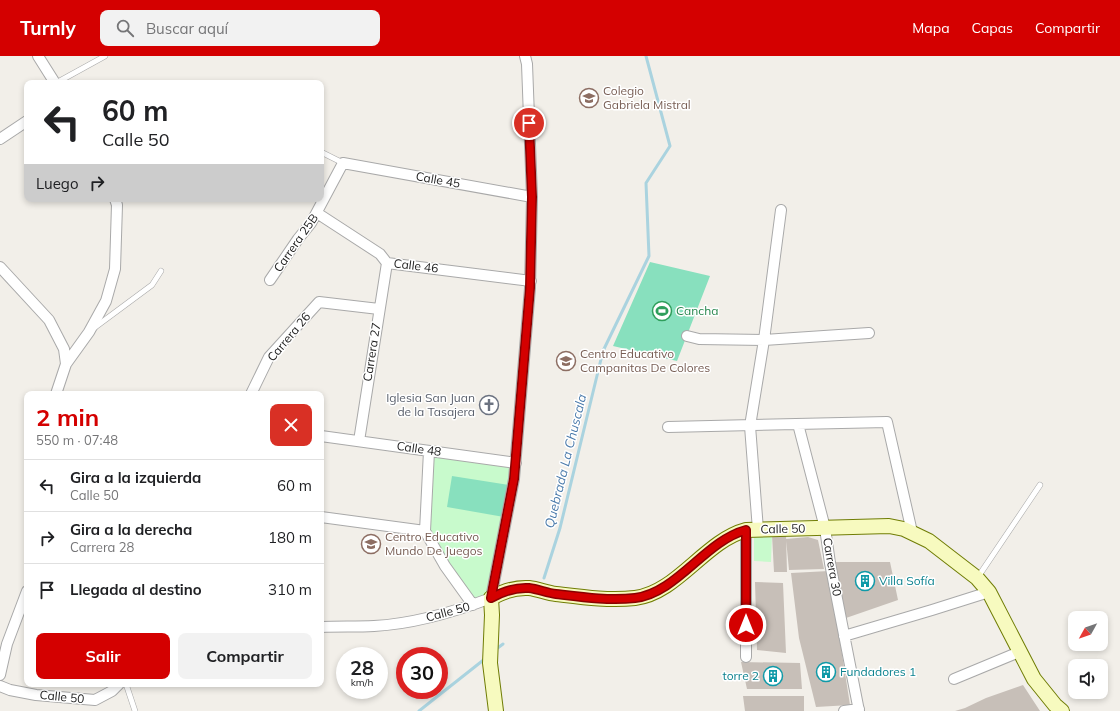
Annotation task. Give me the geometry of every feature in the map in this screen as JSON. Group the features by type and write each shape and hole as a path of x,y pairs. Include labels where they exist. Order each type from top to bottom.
{"street":[{"path":"38,56 54,80"},
{"path":"496,711 490,663 492,615 491,598 514,479 531,281 532,197 527,64 524,56"},
{"path":"0,139 24,123"},
{"name":"Calle 45","path":"343,163 532,197"},
{"name":"Carrera 25B","path":"324,201 343,163"},
{"path":"57,391 66,364 89,332 106,301 115,269 116,202"},
{"name":"Carrera 25B","path":"270,280 298,239 311,224 324,202"},
{"path":"746,657 752,530 750,426 764,340 781,210"},
{"name":"Calle 46","path":"318,213 380,254 387,263 531,281"},
{"name":"Carrera 27","path":"359,441 387,263"},
{"path":"0,267 49,320 64,349 66,364"},
{"name":"Carrera 26","path":"253,391 270,357 319,302 379,309"},
{"path":"687,336 699,339 764,340 869,333"},
{"path":"668,427 887,422 912,532"},
{"name":"Carrera 30","path":"798,424 825,528 830,563 859,710"},
{"name":"Calle 48","path":"324,436 516,463"},
{"path":"430,451 425,531 445,566 473,605"},
{"path":"324,517 425,531"},
{"name":"Calle 50","path":"324,627 383,625 420,619 473,605 503,592 528,588 554,594 605,599 635,598 650,595 668,584 716,546 737,532 752,530 889,526 904,529 929,541 977,578 988,592 1034,679 1056,706 1062,711"},
{"path":"844,636 940,608 988,592"},
{"path":"0,675 7,644 24,600"},
{"path":"954,679 1019,652"},
{"name":"Calle 50","path":"0,686 10,690 36,695 95,700 112,691 116,687"},
{"path":"844,711 859,710"}],"lane":[{"path":"61,80 105,56"},
{"path":"324,154 343,163"},
{"path":"89,332 152,285 161,271"},
{"path":"977,578 1040,486"},
{"path":"127,687 135,711"}],"green space":[{"name":"Cancha","path":"650,262 710,276 677,361 613,346"},
{"path":"431,452 516,463 497,594 473,605 427,531"},
{"path":"452,476 509,485 504,517 447,507"},
{"path":"754,535 772,535 771,562 754,561"}],"building":[{"path":"786,534 787,572 774,572 772,535"},
{"path":"808,537 818,540 824,569 789,570 786,539"},
{"name":"Villa Sofía","path":"832,562 890,562 898,600 846,618"},
{"name":"Fundadores 1","path":"829,571 850,705 816,707 799,638 791,573"},
{"path":"755,582 783,583 786,653 757,650"},
{"name":"torre 2","path":"741,662 800,663 802,689 747,689"},
{"path":"1023,685 1040,711 955,711 986,698"},
{"path":"743,696 804,696 804,711 745,711"}],"waterway":[{"name":"Quebrada La Chuscala","path":"544,578 560,528 603,351 649,256 646,183 670,146 646,56"},
{"path":"495,650 503,644"},
{"path":"419,711 486,658"}],"place":[{"name":"Colegio Gabriela Mistral","path":"589,98"},
{"name":"Cancha","path":"662,311"},
{"name":"Centro Educativo Campanitas De Colores","path":"566,361"},
{"name":"Iglesia San Juan de la Tasajera","path":"489,405"},
{"name":"Centro Educativo Mundo De Juegos","path":"371,544"},
{"name":"Villa Sofía","path":"865,581"},
{"name":"Fundadores 1","path":"826,672"},
{"name":"torre 2","path":"773,676"}],"route":[{"path":"529,123 532,197 530,288 514,479 491,598 503,592 528,588 554,594 605,599 635,598 650,595 668,584 716,546 737,532 746,530 746,625"}]}
